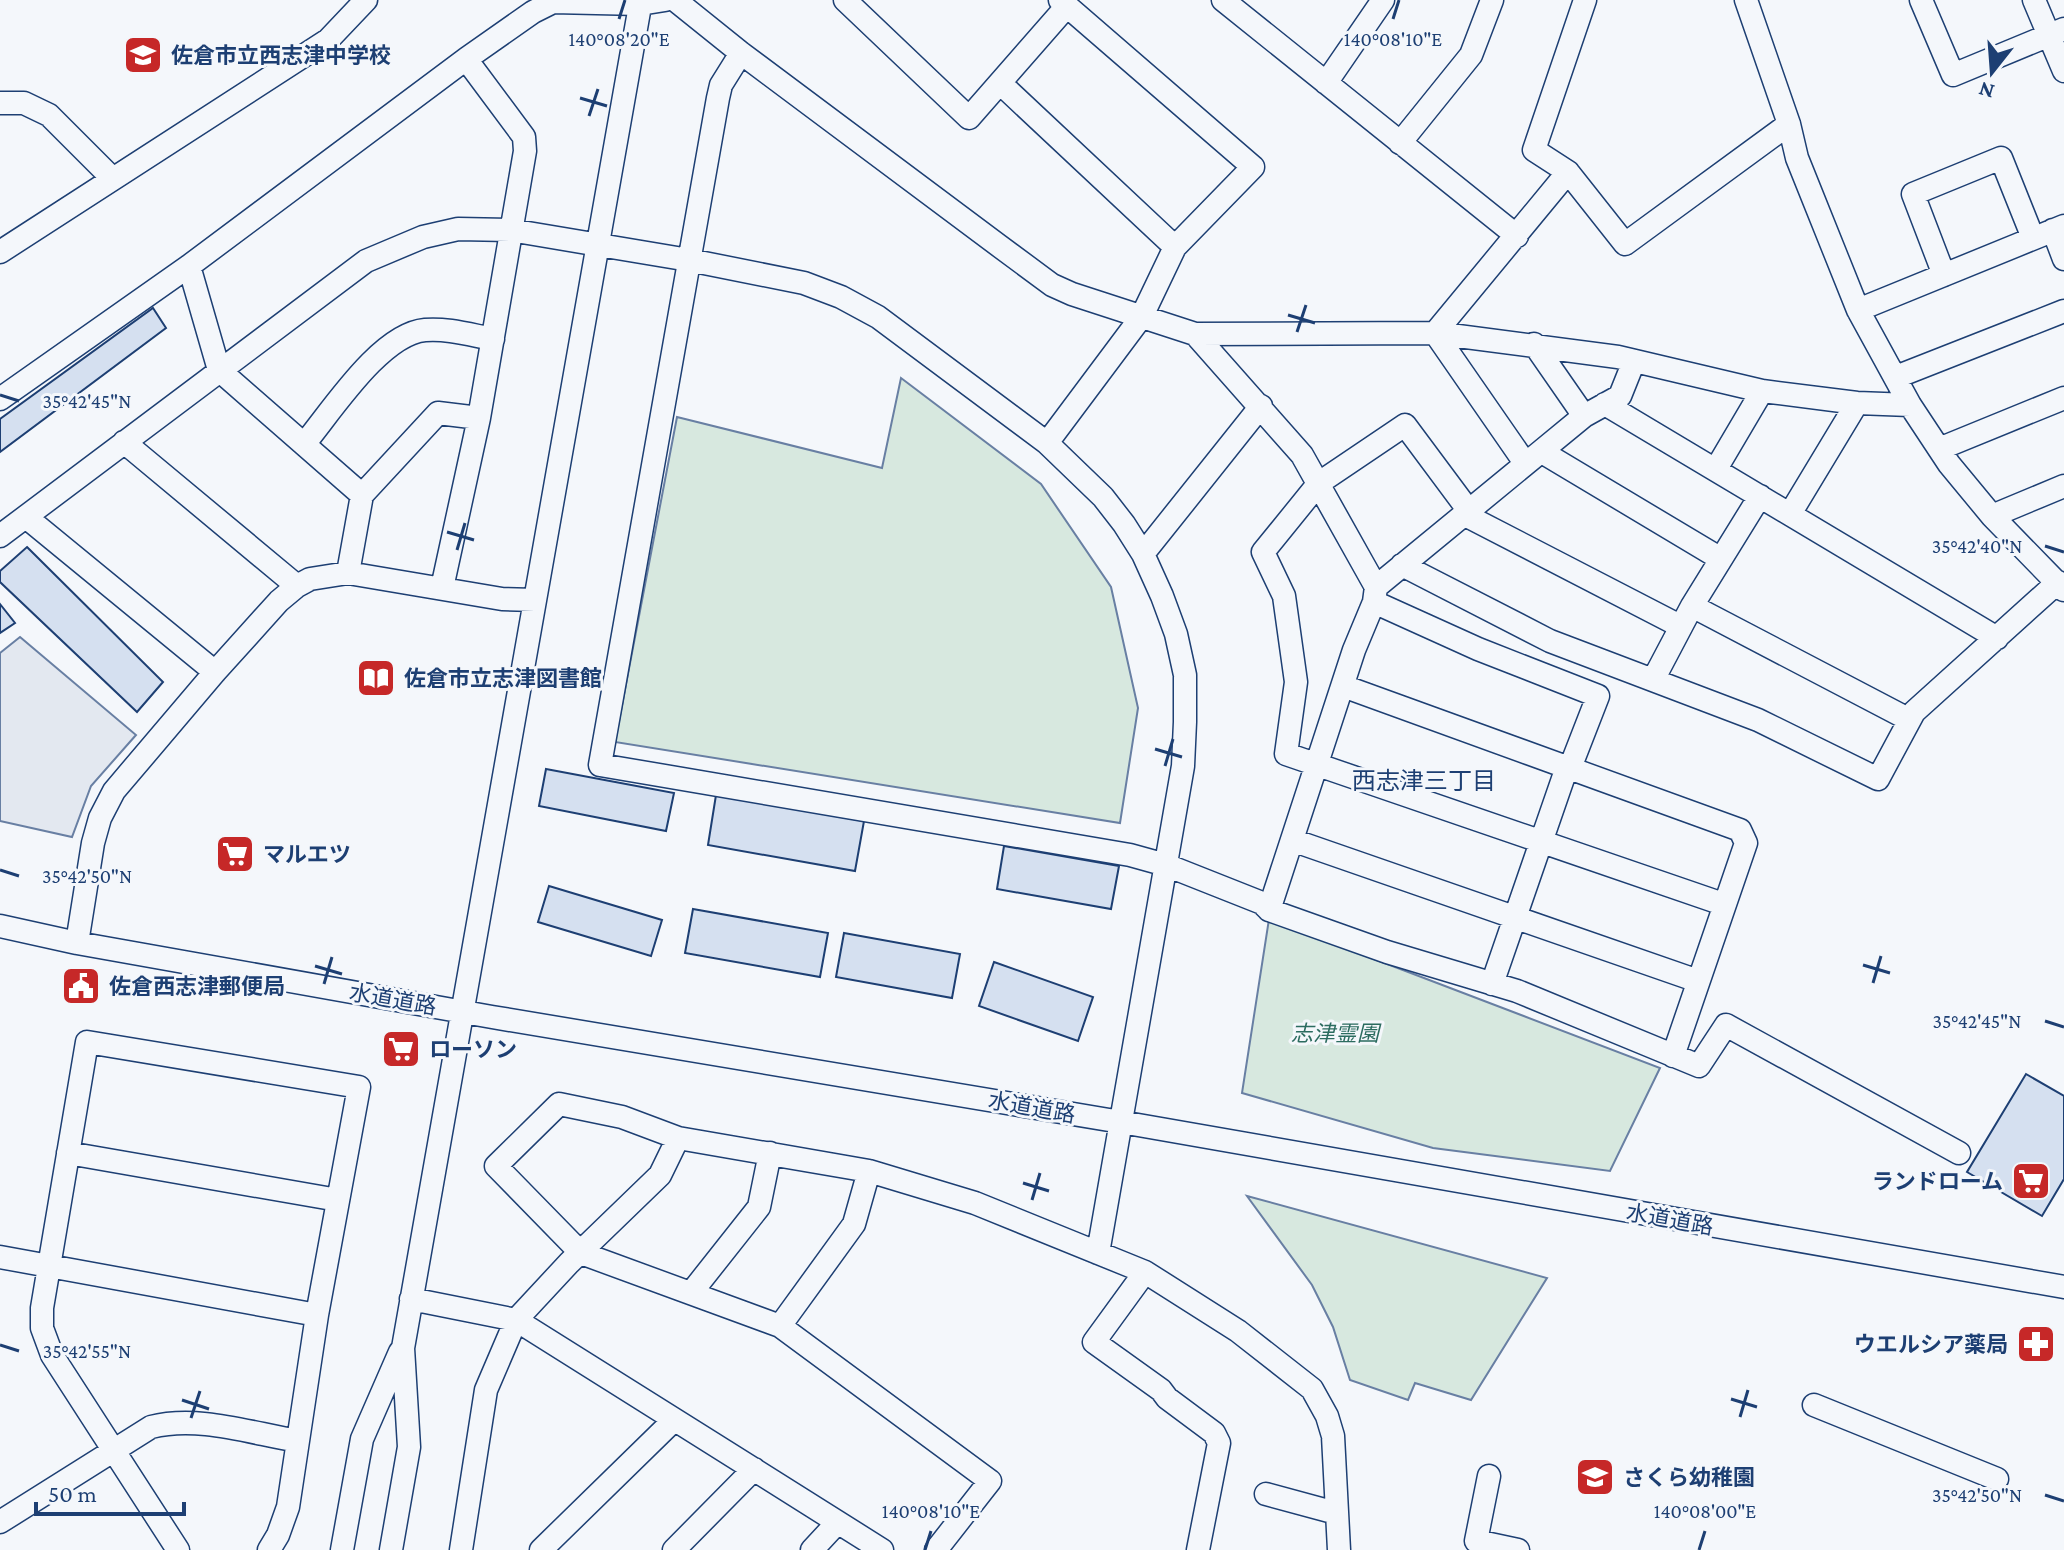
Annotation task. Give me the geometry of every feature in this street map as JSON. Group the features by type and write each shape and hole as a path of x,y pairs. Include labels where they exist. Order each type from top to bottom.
{"street":[{"path":"0,252 328,40 366,0"},
{"path":"0,399 189,266 533,12 552,1 665,0"},
{"path":"675,0 741,53 1052,285 1072,294 1195,334 1435,333 1534,344 1634,361 1762,391 1857,403 1910,405"},
{"path":"845,0 969,118 1064,3 1253,167 1175,247 1142,316 1047,443"},
{"path":"1223,0 1517,236"},
{"path":"1326,83 1383,0"},
{"path":"1400,143 1471,55 1492,0"},
{"path":"1585,0 1534,150 1568,172 1625,244 1789,124"},
{"path":"1402,565 1550,641 1758,720 1878,779 1908,719 2059,579 1992,516 1939,449 1910,405 1858,310 1797,158 1789,124 1746,0"},
{"path":"1921,0 1953,75 2056,32"},
{"path":"2034,0 2056,32 2064,71"},
{"path":"391,1550 409,1447 403,1348 641,2"},
{"path":"741,53 721,85 718,98 600,765 1115,852 1166,865 1262,903 1269,910 1387,952 1517,991 1699,1066 1726,1025 1959,1153"},
{"path":"442,588 479,418 525,151 524,137 466,59"},
{"path":"1000,83 1175,247"},
{"path":"0,103 24,103 49,115 112,178"},
{"path":"1944,275 1913,194 2001,158 2050,232 2064,259"},
{"path":"1435,333 1568,172"},
{"path":"0,536 366,261 435,234 458,229 510,230 689,260 804,283 841,297 878,317 1047,443 1103,497 1143,554 1176,634 1185,675 1183,766 1098,1253"},
{"path":"1858,310 2050,232"},
{"path":"189,266 219,370 362,495"},
{"path":"1896,377 2064,311"},
{"path":"305,443 378,354 401,336 439,329 493,339"},
{"path":"1435,333 1534,457 1721,559"},
{"path":"1195,334 1302,455 1375,594 1478,649 1598,696 1541,841 1492,984"},
{"path":"1534,344 1584,416"},
{"path":"1269,910 1375,594 1402,565 1584,416 1620,396 1634,361"},
{"path":"1716,469 1762,391"},
{"path":"1939,449 2064,398"},
{"path":"1790,514 1857,403"},
{"path":"1605,404 1997,638"},
{"path":"1143,554 1261,406"},
{"path":"348,573 362,495 438,413 479,418"},
{"path":"1680,626 1467,513 1405,425 1319,483 1263,552 1284,596 1296,682 1286,754 1723,904"},
{"path":"124,442 297,586"},
{"path":"1992,516 2064,486"},
{"path":"1653,680 1680,626 1760,496"},
{"path":"26,517 215,672"},
{"path":"77,943 93,843 100,818 114,791 215,672 279,601 297,586 310,579 348,573 502,599 535,600"},
{"path":"1692,606 1908,719"},
{"path":"1343,686 1740,830 1746,843 1673,1056"},
{"path":"1292,840 1698,981"},
{"name":"水道道路","path":"0,926 77,943 463,1011 2064,1287"},
{"path":"178,1550 46,1345 42,1328 48,1267 87,1042 359,1087 317,1315 288,1507 269,1550"},
{"path":"936,1550 990,1481 780,1326 581,1253 496,1166 559,1104 622,1117 678,1138 869,1171 975,1203 1145,1272 1238,1331 1312,1389 1327,1416 1333,1436 1339,1550"},
{"path":"461,1550 486,1390 516,1320 660,1175 678,1138"},
{"path":"68,1153 338,1200"},
{"path":"691,1293 759,1207 770,1153"},
{"path":"780,1326 854,1224 869,1171"},
{"path":"0,1257 317,1315"},
{"path":"1145,1272 1094,1342 1214,1433 1219,1443 1198,1550"},
{"path":"411,1299 516,1320 882,1550"},
{"path":"342,1550 362,1439 403,1348"},
{"path":"1814,1405 1997,1479"},
{"path":"541,1550 674,1420"},
{"path":"0,1522 112,1450 151,1427 169,1422 190,1422 298,1441"},
{"path":"674,1550 754,1469"},
{"path":"1489,1476 1476,1541 1518,1550"},
{"path":"1266,1494 1336,1513"},
{"path":"812,1550 837,1523"}],"green space":[{"path":"901,378 1041,484 1111,587 1138,708 1120,823 615,742 677,417 882,468"},
{"name":"志津霊園","path":"1269,919 1660,1068 1610,1171 1433,1148 1242,1093"},
{"path":"1247,1196 1547,1278 1471,1400 1415,1383 1408,1400 1350,1380 1333,1327 1312,1285"}],"shaded area":[{"path":"20,637 136,735 91,786 72,837 0,821 0,653"}],"building":[{"path":"153,308 166,328 0,452 0,419"},
{"path":"27,547 163,682 137,712 0,582 0,571"},
{"path":"0,604 15,623 0,633"},
{"path":"546,769 674,793 666,831 539,806"},
{"path":"716,795 864,821 855,871 708,845"},
{"path":"1004,846 1119,866 1111,909 997,889"},
{"path":"549,886 662,920 651,956 538,922"},
{"path":"693,909 828,933 820,977 685,953"},
{"path":"844,933 960,954 952,998 836,977"},
{"path":"994,962 1093,997 1078,1041 979,1006"},
{"path":"2026,1074 2064,1096 2064,1179 2042,1216 1967,1172"}],"place":[{"name":"佐倉市立西志津中学校","path":"143,55"},
{"name":"佐倉市立志津図書館","path":"376,678"},
{"name":"マルエツ","path":"235,854"},
{"name":"佐倉西志津郵便局","path":"81,986"},
{"name":"ローソン","path":"401,1049"},
{"name":"ランドローム","path":"2031,1181"},
{"name":"ウエルシア薬局","path":"2036,1344"},
{"name":"さくら幼稚園","path":"1595,1477"}],"district":[{"name":"西志津三丁目","path":"1424,781"}]}
